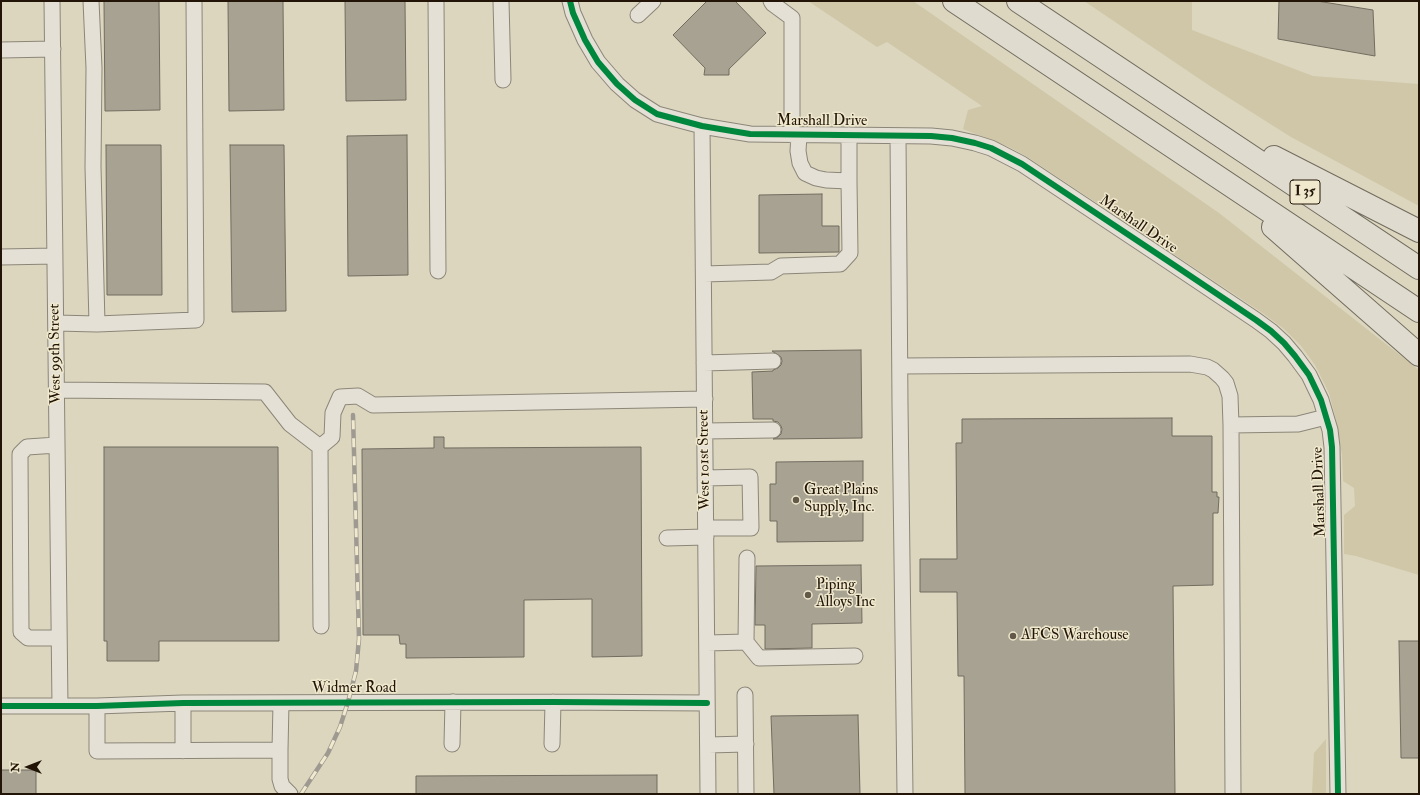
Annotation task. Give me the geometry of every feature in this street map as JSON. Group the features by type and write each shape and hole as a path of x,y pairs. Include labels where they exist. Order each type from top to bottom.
{"highway":[{"name":"I 35","path":"954,1 1419,311"},
{"name":"I 35","path":"1018,1 1419,268"},
{"path":"1191,115 1419,231"},
{"path":"1213,173 1419,356"}],"street":[{"name":"West 99th Street","path":"52,1 60,706"},
{"path":"92,1 94,68 93,167 97,324"},
{"path":"56,323 97,324 196,320 194,1"},
{"path":"436,1 438,271"},
{"path":"501,1 503,80"},
{"name":"Marshall Drive","path":"570,1 573,13 584,40 598,62 617,84 635,100 657,114 702,126 750,134 952,138 975,143 995,150 1022,164 1178,267 1271,331 1295,356 1309,375 1321,400 1330,430 1333,458 1338,794"},
{"path":"638,15 653,1"},
{"path":"771,1 792,18 795,135 800,163 805,173 821,179 849,180"},
{"path":"1,50 53,49"},
{"name":"West 101st Street","path":"702,126 708,794"},
{"path":"704,274 771,272 781,266 840,264 850,254 849,135"},
{"path":"898,136 905,794"},
{"path":"1,257 55,256"},
{"path":"704,363 772,361"},
{"path":"900,366 1201,365 1213,370 1226,383 1230,396 1231,425 1234,794"},
{"path":"56,390 265,392 290,424 320,447"},
{"path":"320,447 332,437 334,413 340,398 358,396 373,405 705,399"},
{"path":"1231,425 1298,424 1326,417"},
{"path":"705,431 773,430"},
{"path":"57,445 27,447 20,454 21,632 28,638 60,638"},
{"path":"320,447 322,626"},
{"path":"667,538 706,532 751,528 750,477 705,478"},
{"path":"747,558 746,642 759,658 855,656"},
{"path":"707,643 746,642"},
{"path":"745,695 746,794"},
{"path":"452,744 453,702"},
{"path":"552,744 553,702"},
{"path":"183,703 183,750"},
{"name":"Widmer Road","path":"1,706 97,706 183,703 707,703"},
{"path":"281,703 280,779 282,786 290,794"},
{"path":"97,706 97,751 280,750"},
{"path":"708,745 746,744"}],"shaded area":[{"path":"808,1 913,1 1219,213 1419,370 1419,575 1356,556 1344,554 1344,515 1355,506 1354,488 1343,481 1342,455 1329,393 1315,365 1301,346 1284,329 1264,314 1026,156 1009,147 963,129 968,110 982,106 887,42 877,47"},
{"path":"1084,1 1192,1 1192,30 1313,76 1419,84 1419,206 1291,137 1210,86"},
{"path":"1326,739 1326,794 1312,794 1314,753"}],"building":[{"path":"104,1 159,1 160,110 105,111"},
{"path":"228,1 283,1 284,110 229,111"},
{"path":"345,1 405,1 406,100 346,101"},
{"path":"707,1 735,1 766,33 729,69 729,75 704,75 705,68 673,35"},
{"path":"1279,1 1317,1 1373,10 1375,56 1278,39"},
{"path":"407,135 408,275 348,276 347,136"},
{"path":"106,145 161,145 162,295 107,295"},
{"path":"230,145 284,145 286,311 232,312"},
{"path":"822,194 822,226 839,226 839,252 759,253 759,195"},
{"path":"861,350 862,438 773,439 781,434 782,429 778,422 773,421 773,419 753,419 752,372 773,371 781,365 781,357 772,351"},
{"path":"1172,418 1172,436 1212,436 1212,492 1217,492 1217,497 1219,497 1218,513 1213,513 1213,585 1173,586 1175,794 965,794 964,676 958,676 957,592 920,592 920,559 957,559 956,443 962,443 962,419"},
{"path":"434,437 444,437 444,448 641,447 642,656 592,657 592,599 524,600 524,657 406,658 406,644 400,644 399,635 363,635 362,449 434,448"},
{"path":"104,447 278,447 279,641 159,641 159,661 107,661 107,641 104,641"},
{"path":"863,461 863,541 777,542 777,521 770,521 770,484 776,484 776,462"},
{"name":"Piping Alloys Inc","path":"861,565 862,623 812,624 812,648 765,649 765,625 755,625 756,566"},
{"path":"1399,641 1419,641 1419,758 1401,758"},
{"path":"858,715 860,794 774,794 771,716"},
{"path":"1,770 36,770 36,794 1,794"},
{"path":"657,775 657,794 416,794 416,776"}],"railway":[{"path":"301,794 328,753 340,727 356,671 359,639 353,415"}],"cycle path":[{"path":"570,1 573,13 585,40 598,62 617,84 635,100 657,114 702,126 750,134 931,136 952,138 991,148 1022,164 1171,263 1256,320 1284,343 1309,375 1321,400 1330,430 1332,447 1338,794"},
{"path":"1,706 97,706 183,703 707,703"}],"place":[{"name":"Great Plains Supply, Inc.","path":"796,500"},
{"name":"Piping Alloys Inc","path":"808,595"},
{"name":"AFCS Warehouse","path":"1013,636"}]}
